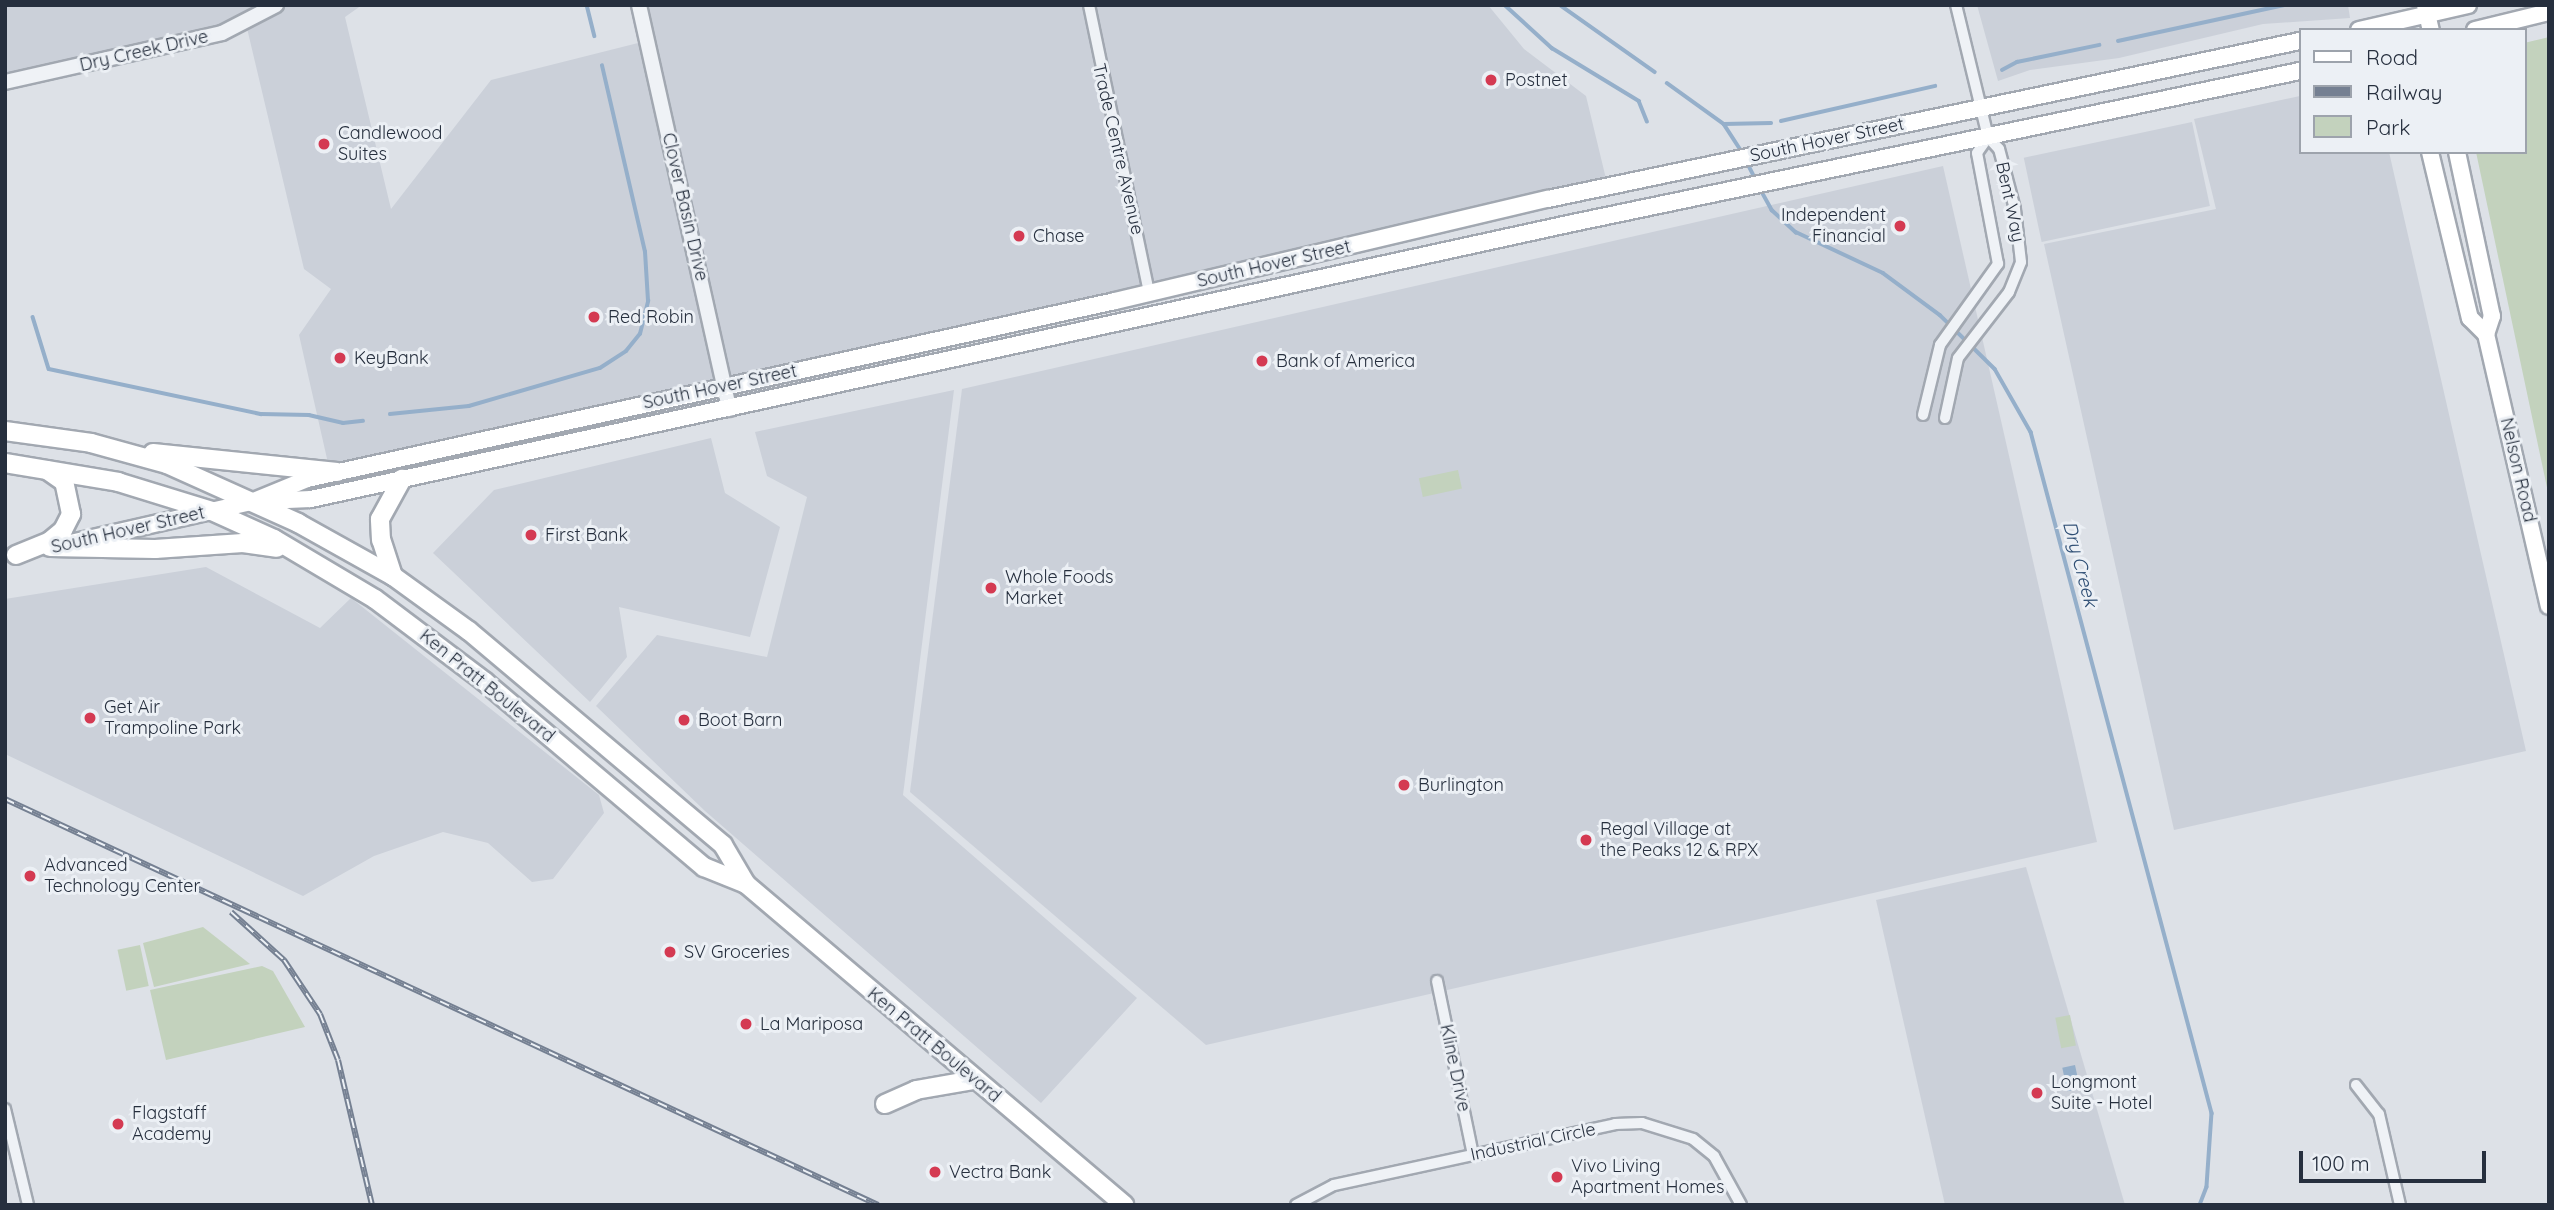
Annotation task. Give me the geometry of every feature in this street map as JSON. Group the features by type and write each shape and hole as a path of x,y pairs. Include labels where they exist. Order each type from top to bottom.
{"highway":[{"path":"5,431 133,452 260,461 337,472"},
{"name":"Ken Pratt Boulevard","path":"133,452 251,502 393,576 469,631 723,845 746,884"},
{"name":"Ken Pratt Boulevard","path":"5,463 41,467 130,485 212,511 311,559 442,648 704,867 746,884 1124,1205"},
{"path":"11,556 50,541 64,530 71,514 64,482 41,467"},
{"path":"393,576 381,540 380,519 401,479"},
{"path":"50,547 155,549 243,543 274,547 311,559"},
{"path":"885,1104 916,1090 974,1080"}],"main road":[{"path":"2393,5 2398,26"},
{"path":"2378,28 2398,26 2468,5"},
{"path":"2482,28 2549,12"},
{"name":"South Hover Street","path":"11,556 251,502 307,479 337,472 1149,293 1751,155 2298,41"},
{"name":"South Hover Street","path":"251,502 311,499 2298,71"},
{"name":"Nelson Road","path":"2430,154 2470,318 2486,334"},
{"name":"Nelson Road","path":"2457,154 2492,316 2486,334 2549,606"},
{"path":"1149,293 1155,317"}],"street":[{"name":"Dry Creek Drive","path":"5,82 222,33 276,5"},
{"name":"Clover Basin Drive","path":"639,5 729,408"},
{"name":"Trade Centre Avenue","path":"1089,5 1149,293"},
{"name":"Bent Way","path":"1945,418 1958,358 2010,292 2021,262 2015,209 1999,149 1987,137 1956,5"},
{"name":"Bent Way","path":"1923,415 1940,345 1998,264 1976,153 1987,137"},
{"name":"Kline Drive","path":"1437,981 1473,1155"},
{"path":"2356,1085 2379,1114 2400,1205"},
{"path":"5,1109 28,1205"},
{"name":"Industrial Circle","path":"1296,1205 1334,1185 1615,1124 1642,1122 1693,1139 1714,1156 1741,1205"}],"shaded area":[{"path":"5,5 362,5 345,17 391,209 491,80 646,41 724,386 330,472 299,335 331,289 304,269 246,24 5,82"},
{"path":"640,5 1488,5 1524,49 1586,96 1608,187 726,386"},
{"path":"1977,5 2348,5 2350,18 2263,24 2119,58 2030,70 1998,81"},
{"path":"2298,96 2298,154 2389,154 2526,751 2174,830 2044,244 2216,209 2194,119"},
{"path":"2192,122 2210,206 2042,242 2024,158"},
{"path":"1943,166 2097,842 1206,1045 910,792 962,389"},
{"path":"954,390 903,795 1137,998 1041,1103 705,811 596,706 657,635 767,657 807,497 767,476 755,432"},
{"path":"711,438 725,493 780,527 750,637 619,607 627,657 590,702 433,553 494,490"},
{"path":"206,567 320,628 351,598 599,795 604,813 553,879 532,882 488,843 443,832 374,856 303,896 5,754 5,599"},
{"path":"2026,867 2125,1205 1945,1205 1876,900"}],"green space":[{"path":"2549,37 2549,497 2476,154 2526,154 2526,43"},
{"path":"1458,470 1462,489 1423,497 1419,478"},
{"path":"203,927 250,964 154,987 143,943"},
{"path":"140,945 149,986 126,991 118,950"},
{"path":"262,966 273,971 305,1027 166,1060 150,990"},
{"path":"2070,1015 2076,1045 2061,1048 2055,1018"}],"water":[{"path":"2075,1065 2080,1088 2067,1091 2062,1068"}],"waterway":[{"path":"587,5 595,36"},
{"path":"1505,5 1552,48 1639,101 1647,121"},
{"name":"Dry Creek","path":"1560,5 1655,72"},
{"path":"2118,41 2285,5"},
{"path":"2002,70 2017,62 2099,45"},
{"path":"390,414 469,406 600,368 626,351 640,334 648,301 645,252 602,66"},
{"name":"Dry Creek","path":"1667,83 1724,124 1742,152"},
{"path":"1781,121 1935,86"},
{"path":"1724,124 1771,123"},
{"name":"Dry Creek","path":"1747,162 1756,180"},
{"name":"Dry Creek","path":"1761,190 1772,210 1796,232 1883,273 1940,315 1995,369 2031,432 2212,1113 2207,1187 2200,1205"},
{"path":"33,317 49,369 261,414 309,415 343,423 363,421"}],"railway":[{"path":"5,799 878,1205"},
{"path":"231,912 284,960 320,1014 338,1060 372,1205"}],"place":[{"name":"Postnet","path":"1491,80"},
{"name":"Candlewood Suites","path":"324,144"},
{"name":"Independent Financial","path":"1900,226"},
{"name":"Chase","path":"1019,236"},
{"name":"Red Robin","path":"594,317"},
{"name":"KeyBank","path":"340,358"},
{"name":"Bank of America","path":"1262,361"},
{"name":"First Bank","path":"531,535"},
{"name":"Whole Foods Market","path":"991,588"},
{"name":"Get Air Trampoline Park","path":"90,718"},
{"name":"Boot Barn","path":"684,720"},
{"name":"Burlington","path":"1404,785"},
{"name":"Regal Village at the Peaks 12 & RPX","path":"1586,840"},
{"name":"Advanced Technology Center","path":"30,876"},
{"name":"SV Groceries","path":"670,952"},
{"name":"La Mariposa","path":"746,1024"},
{"name":"Longmont Suite - Hotel","path":"2037,1093"},
{"name":"Flagstaff Academy","path":"118,1124"},
{"name":"Vectra Bank","path":"935,1172"},
{"name":"Vivo Living Apartment Homes","path":"1557,1177"}]}
